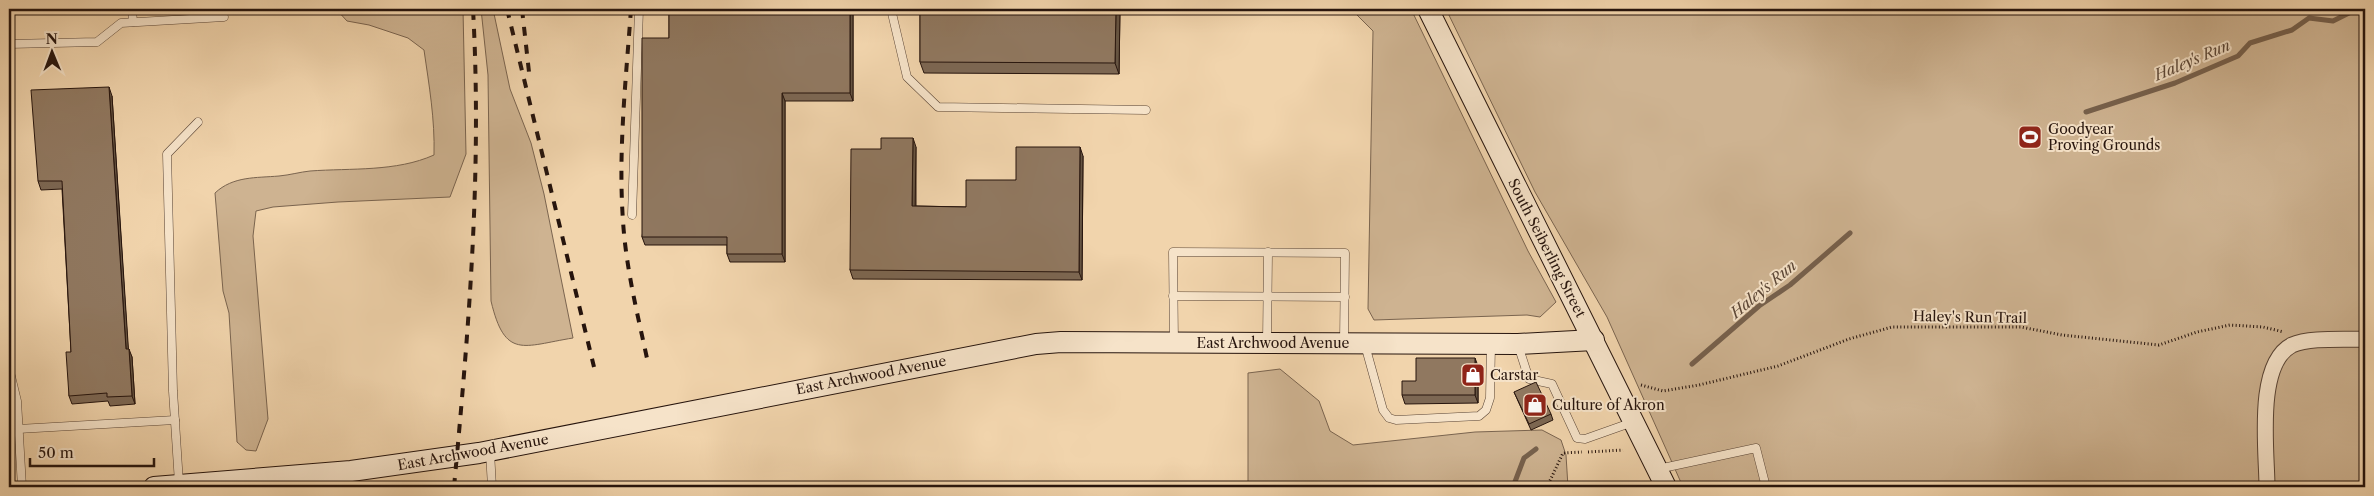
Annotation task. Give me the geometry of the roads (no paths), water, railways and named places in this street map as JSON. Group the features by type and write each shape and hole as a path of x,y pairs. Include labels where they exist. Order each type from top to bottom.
{"main road":[{"name":"South Seiberling Street","path":"1428,9 1666,487"},
{"name":"East Archwood Avenue","path":"154,487 389,466 490,451 1010,347 1062,342 1518,344 1594,340"}],"street":[{"path":"2267,487 2266,412 2268,386 2274,365 2283,352 2300,343 2365,340"}],"lane":[{"path":"132,9 133,22"},
{"path":"632,215 639,9"},
{"path":"891,9 907,77 938,107 1146,110"},
{"path":"9,44 97,42 121,23 224,17"},
{"path":"179,485 175,420 167,154 198,122"},
{"path":"1174,342 1173,252 1268,252 1345,253 1344,343"},
{"path":"1267,343 1268,252"},
{"path":"1174,296 1344,297"},
{"path":"1364,343 1383,410 1389,418 1396,420 1479,416 1486,410 1490,398 1491,344"},
{"path":"1518,344 1529,379 1552,384 1577,438 1585,439 1633,422"},
{"path":"9,368 17,401 22,487"},
{"path":"18,429 175,420"},
{"path":"1656,469 1756,448 1766,487"},
{"path":"490,451 492,487"}],"waterway":[{"name":"Haley's Run","path":"2086,112 2175,83 2238,56 2250,43 2292,30 2309,18 2333,21 2357,9"},
{"name":"Haley's Run","path":"1692,364 1759,306 1790,285 1850,233"},
{"name":"Haley's Run","path":"1513,487 1524,458 1536,449"}],"railway":[{"path":"454,487 473,248 476,129 473,9"},
{"path":"507,9 594,367"},
{"path":"522,9 529,72"},
{"path":"631,9 623,115 621,168 623,221 633,292 648,363"}],"place":[{"name":"Goodyear Proving Grounds","path":"2030,137"},
{"name":"Carstar","path":"1473,375"},
{"name":"Culture of Akron","path":"1535,405"}]}
